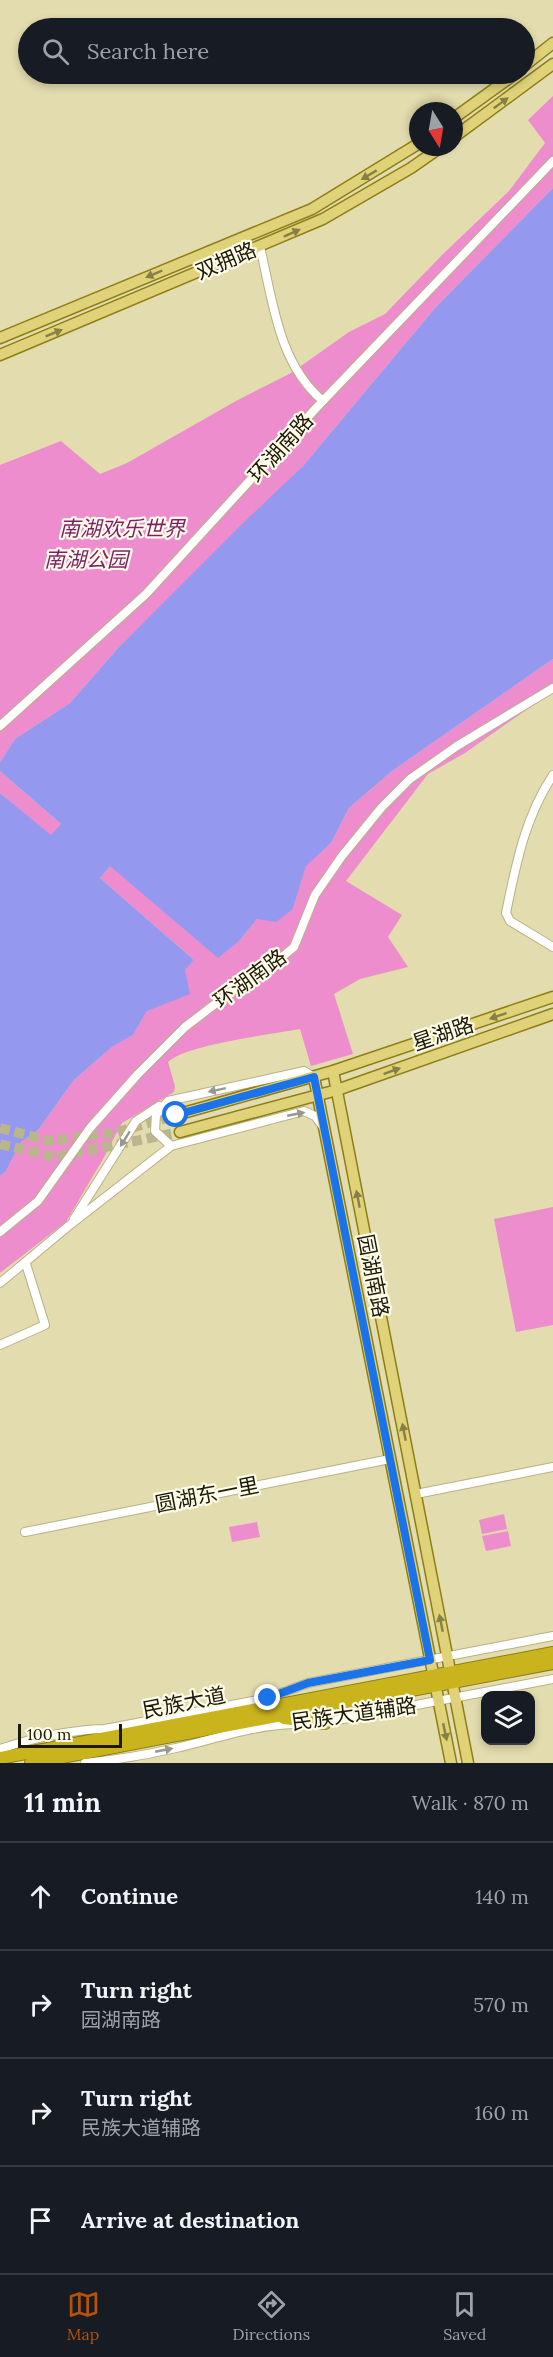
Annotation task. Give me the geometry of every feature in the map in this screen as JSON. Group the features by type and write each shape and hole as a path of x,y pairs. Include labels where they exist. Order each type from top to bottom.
{"highway":[{"name":"民族大道","path":"31,1763 271,1717 553,1653"},
{"name":"民族大道","path":"452,1677 553,1663"},
{"name":"民族大道","path":"0,1758 434,1681"},
{"path":"271,1717 325,1723"}],"main road":[{"path":"535,58 553,43"},
{"path":"535,76 553,63"},
{"path":"463,112 501,84"},
{"path":"463,130 525,84"},
{"name":"双拥路","path":"0,338 312,209 409,150"},
{"name":"双拥路","path":"0,355 323,219 428,156"},
{"name":"星湖路","path":"176,1115 314,1077 553,997"},
{"name":"星湖路","path":"180,1132 337,1090 553,1014"},
{"name":"园湖南路","path":"333,1071 468,1763"},
{"name":"园湖南路","path":"314,1077 451,1763"}],"street":[{"path":"535,56 553,35"},
{"name":"环湖南路","path":"0,726 146,594 323,401 553,161"},
{"path":"260,247 281,339 299,374 312,392 323,401"},
{"name":"环湖南路","path":"0,1232 38,1201 90,1128 138,1074 185,1027 294,947 315,895 349,847 382,807 403,786 457,746 553,688"},
{"path":"553,776 538,798 517,856 506,913 510,921 553,947"},
{"path":"71,1224 136,1121 168,1101 304,1071 314,1077"},
{"path":"168,1101 156,1114 155,1131 171,1146"},
{"path":"0,1283 171,1146 304,1111 315,1116 325,1130"},
{"path":"0,1345 45,1325 26,1263"},
{"name":"圆湖东一里","path":"25,1532 390,1459"},
{"path":"416,1494 553,1467"},
{"name":"民族大道辅路","path":"0,1749 20,1742 86,1729 105,1729 268,1698 308,1683 553,1636"},
{"name":"民族大道辅路","path":"85,1763 177,1748 209,1738 285,1724 325,1723 553,1679"}],"green space":[{"name":"南湖公园","path":"553,96 553,188 435,308 303,466 118,648 70,703 15,739 0,762 0,465 61,441 100,474 127,463 236,401 291,373 349,332 385,314 509,191 545,143 528,120"},
{"path":"553,659 553,691 465,753 428,774 346,881 402,915 388,937 408,967 360,979 334,994 353,1054 311,1066 300,1029 210,1045 177,1056 168,1062 175,1086 174,1092 122,1123 66,1222 0,1273 0,1176 6,1171 21,1142 38,1130 74,1080 112,1047 133,1035 147,1011 194,960 100,878 110,865 240,940 257,919 293,909 306,865 331,843 349,808 392,771"},
{"path":"0,771 61,824 51,836 0,793"},
{"path":"553,1207 553,1325 516,1332 494,1219"},
{"path":"504,1514 507,1529 482,1534 479,1520"},
{"path":"257,1522 260,1537 232,1542 229,1527"},
{"path":"508,1531 511,1546 486,1551 482,1536"}],"water":[{"path":"553,188 553,659 392,771 349,808 331,843 306,866 293,909 276,922 257,919 240,940 218,958 110,866 100,878 194,960 185,970 190,994 147,1011 133,1035 112,1047 74,1080 38,1130 21,1142 6,1171 0,1176 0,793 51,835 61,824 0,771 0,762 15,739 70,703 118,648 303,466 435,308"}],"tunnel":[{"path":"0,1128 50,1141 114,1133 176,1115"},
{"path":"0,1144 55,1157 180,1132"}],"route":[{"path":"176,1115 314,1077 430,1660 308,1683 268,1698"}],"park label":[{"name":"南湖欢乐世界","path":"122,529"}]}
